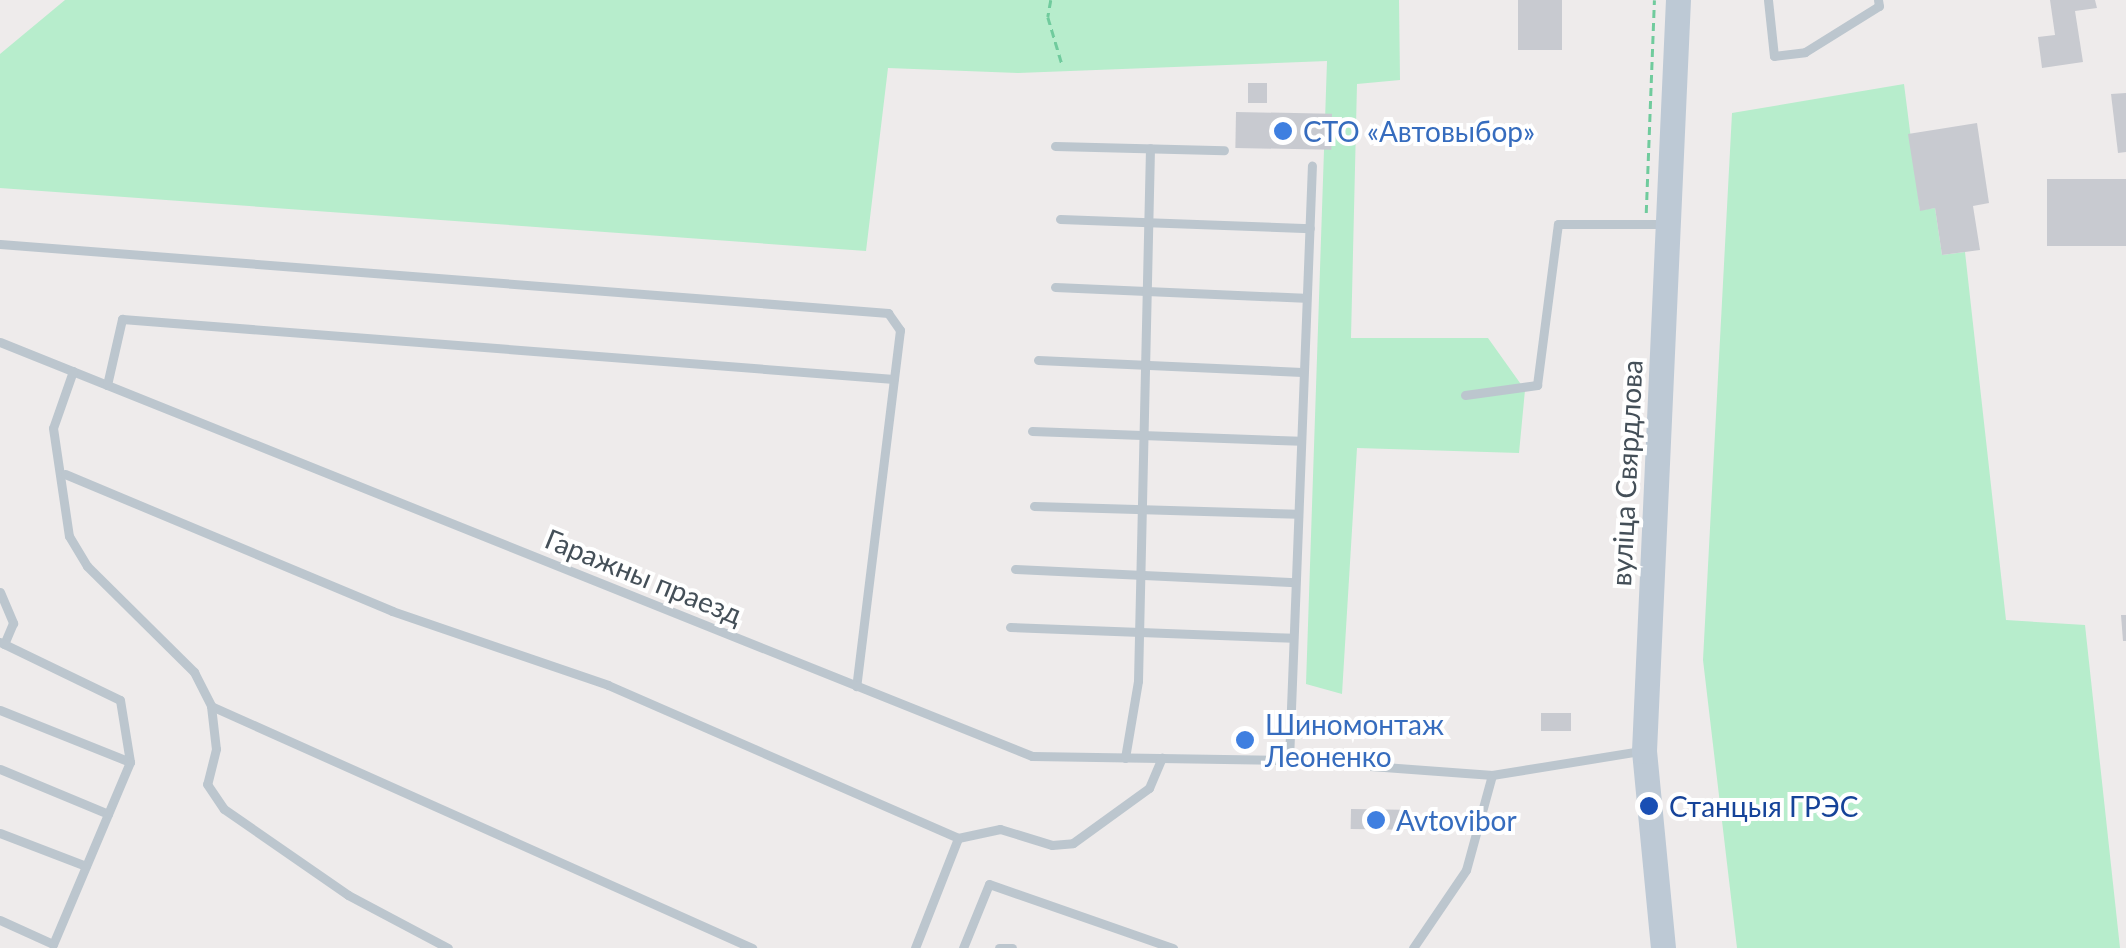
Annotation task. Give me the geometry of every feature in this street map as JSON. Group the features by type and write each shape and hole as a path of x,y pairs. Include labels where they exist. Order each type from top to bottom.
{"main road":[{"name":"вуліца Свярдлова","path":"1663,948 1644,751 1678,0"}],"lane":[{"path":"1768,0 1774,56 1805,52 1879,6 1878,0"},
{"path":"1055,146 1224,150"},
{"path":"1125,758 1139,632 1150,148"},
{"path":"1289,760 1312,165"},
{"path":"1060,219 1310,228"},
{"path":"1464,395 1537,385 1558,224 1668,224"},
{"path":"0,244 888,313 900,330 856,686"},
{"path":"1055,288 1304,298"},
{"path":"107,385 122,319 894,379"},
{"name":"Гаражны праезд","path":"0,342 1032,756 1289,760 1492,775 1644,751"},
{"path":"1038,360 1302,372"},
{"path":"72,371 53,428 65,474 70,536 86,566 194,672 210,706 216,750 206,784 224,809 348,895 448,948"},
{"path":"1032,431 1300,441"},
{"path":"65,474 392,611 608,685 958,838 1000,829 1052,845 1073,843 1149,788 1162,758"},
{"path":"1034,506 1297,514"},
{"path":"1016,569 1295,582"},
{"path":"0,592 14,623 2,643 120,700 130,762 53,944 0,920"},
{"path":"1010,627 1293,638"},
{"path":"210,706 752,948"},
{"path":"0,710 130,762"},
{"path":"0,770 108,814"},
{"path":"1413,948 1466,870 1492,775"},
{"path":"0,833 86,866"},
{"path":"915,948 958,838"},
{"path":"963,948 989,884 1173,948"},
{"path":"999,948 1012,948"}],"path":[{"path":"1051,0 1048,17 1062,64"}],"green space":[{"path":"65,0 1399,0 1400,80 1357,84 1351,338 1488,338 1525,390 1519,453 1357,448 1342,694 1306,684 1327,61 1018,73 888,68 866,251 0,188 0,54"},
{"path":"1904,84 1920,210 1935,208 1942,255 1965,252 2006,620 2085,625 2120,948 1737,948 1703,660 1732,113"}],"building":[{"path":"1518,0 1562,0 1562,50 1518,50"},
{"path":"2050,0 2095,0 2097,8 2075,11 2083,62 2042,68 2038,37 2055,35"},
{"path":"1248,83 1267,83 1267,103 1248,103"},
{"path":"2126,93 2126,152 2118,153 2111,94"},
{"name":"СТО «Автовыбор»","path":"1236,112 1332,114 1331,150 1235,148"},
{"path":"1977,123 1989,203 1973,206 1980,250 1942,255 1935,208 1920,211 1908,134"},
{"path":"2047,179 2126,179 2126,246 2047,246"},
{"path":"2121,615 2126,615 2126,641 2123,641"},
{"path":"1541,713 1571,713 1571,731 1541,731"},
{"name":"Avtovibor","path":"1351,809 1401,810 1401,830 1351,829"}],"place":[{"name":"СТО «Автовыбор»","path":"1283,131"},
{"name":"Шиномонтаж Леоненко","path":"1245,740"},
{"name":"Станцыя ГРЭС","path":"1649,806"},
{"name":"Avtovibor","path":"1376,820"}]}
